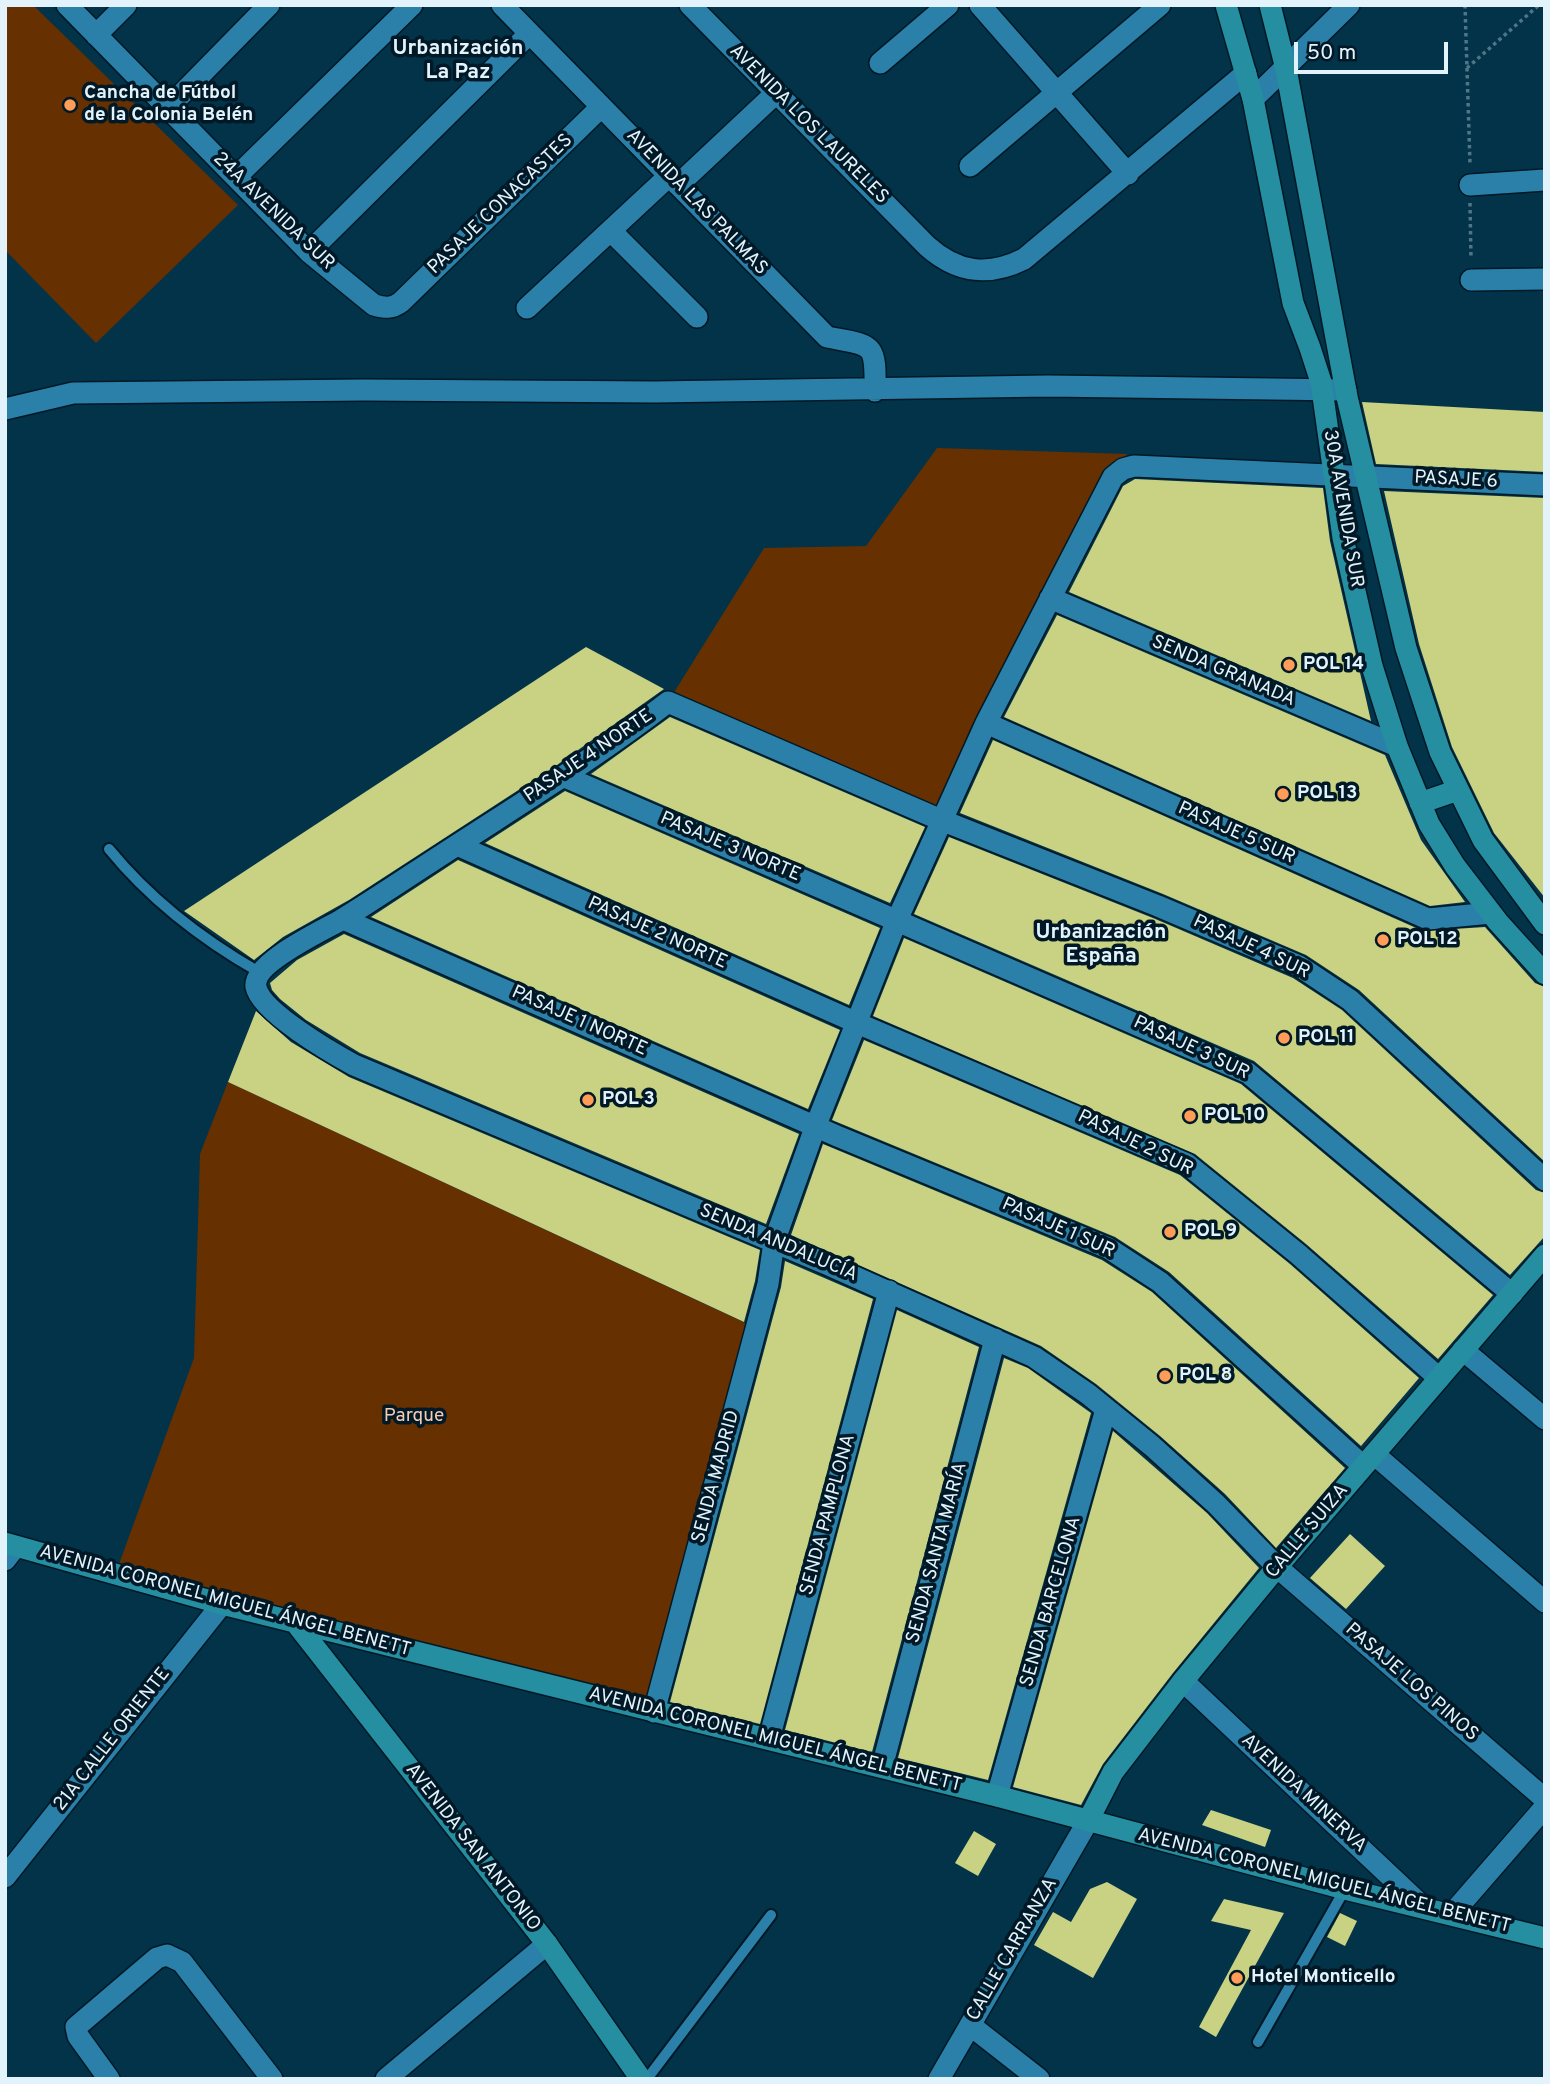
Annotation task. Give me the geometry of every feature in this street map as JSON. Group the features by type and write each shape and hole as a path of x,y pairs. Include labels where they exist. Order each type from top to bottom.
{"street":[{"name":"24A AVENIDA SUR","path":"67,5 309,251 374,305 395,307 401,302"},
{"path":"96,35 126,5"},
{"path":"168,108 270,5"},
{"path":"236,177 412,5"},
{"name":"AVENIDA LAS PALMAS","path":"502,5 827,337 856,342 872,351 876,359 875,391"},
{"name":"AVENIDA LOS LAURELES","path":"690,5 927,246 941,259 962,268 1007,268 1024,259 1246,73"},
{"path":"880,63 948,5"},
{"path":"980,5 1128,174"},
{"path":"971,166 1160,5"},
{"name":"30A AVENIDA SUR","path":"1226,5 1253,99 1293,303 1322,389 1343,538 1366,641 1396,746 1429,824 1455,866 1491,914 1545,974"},
{"name":"30A AVENIDA SUR","path":"1270,5 1286,69 1346,390 1406,648 1440,752 1483,840 1545,925"},
{"path":"1253,99 1349,5"},
{"path":"309,251 530,34"},
{"path":"527,308 611,231 776,93"},
{"name":"PASAJE CONACASTES","path":"401,302 601,107"},
{"path":"1471,185 1545,180"},
{"path":"611,231 697,317"},
{"path":"1471,280 1545,279"},
{"path":"5,409 73,393 364,390 875,391 1048,386 1346,390"},
{"name":"PASAJE 6","path":"1050,598 1113,477 1123,469 1134,466 1545,485"},
{"name":"SENDA MADRID","path":"654,1712 768,1284 774,1242 816,1125 897,920 986,723 1050,598"},
{"name":"SENDA GRANADA","path":"1050,598 1396,746"},
{"name":"PASAJE 4 NORTE","path":"259,972 278,956 343,919 563,776 668,702 941,820"},
{"name":"PASAJE 5 SUR","path":"986,723 1428,919 1491,914"},
{"name":"PASAJE 3 NORTE","path":"563,776 897,920"},
{"path":"1420,803 1458,790"},
{"name":"PASAJE 4 SUR","path":"941,820 1158,906 1299,966 1350,1000 1545,1180"},
{"name":"PASAJE 2 NORTE","path":"457,845 858,1023"},
{"name":"PASAJE 1 NORTE","path":"343,919 816,1125"},
{"name":"PASAJE 3 SUR","path":"897,920 1248,1073 1512,1294"},
{"name":"SENDA ANDALUCÍA","path":"259,972 256,986 275,1011 306,1038 354,1065 889,1291 1034,1357 1152,1446 1216,1504 1277,1567"},
{"name":"PASAJE 2 SUR","path":"858,1023 1187,1164 1298,1254 1439,1378"},
{"name":"PASAJE 1 SUR","path":"816,1125 1108,1248 1160,1282 1368,1460 1545,1602"},
{"name":"CALLE SUIZA","path":"1088,1821 1113,1772 1184,1681 1277,1567 1545,1255"},
{"name":"SENDA PAMPLONA","path":"769,1740 889,1291"},
{"name":"SENDA SANTA MARÍA","path":"882,1767 995,1339"},
{"path":"1463,1350 1545,1419"},
{"name":"SENDA BARCELONA","path":"997,1796 1106,1409"},
{"name":"AVENIDA CORONEL MIGUEL ÁNGEL BENETT","path":"9,1550 997,1796 1345,1889 1545,1938"},
{"name":"PASAJE LOS PINOS","path":"1277,1567 1545,1799"},
{"name":"21A CALLE ORIENTE","path":"5,1877 222,1604"},
{"name":"AVENIDA SAN ANTONIO","path":"295,1622 547,1944 641,2079"},
{"name":"AVENIDA MINERVA","path":"1184,1681 1423,1907"},
{"path":"1452,1914 1545,1807"},
{"name":"CALLE CARRANZA","path":"939,2079 1088,1821"},
{"path":"386,2079 547,1944"},
{"path":"110,2079 78,2036 76,2027 157,1958 167,1955 182,1962 272,2079"},
{"path":"970,2025 1039,2079"}],"lane":[{"path":"108,849 129,873 214,946 259,972"},
{"path":"1258,2042 1345,1889"},
{"path":"647,2079 771,1914"}],"path":[{"path":"1465,5 1471,280"},
{"path":"1467,68 1539,5"}],"green space":[{"name":"Cancha de Fútbol de la Colonia Belén","path":"5,5 33,5 238,205 96,343 5,250"},
{"path":"937,448 1127,454 937,818 668,702 764,548 866,546"},
{"name":"Parque","path":"228,1082 756,1328 654,1712 115,1575 194,1358 200,1154"}],"building":[{"path":"1362,402 1545,412 1545,472 1376,464"},
{"name":"POL 14","path":"1135,479 1323,488 1330,541 1371,721 1069,592 1123,486"},
{"path":"1384,491 1545,498 1545,898 1494,833 1452,747 1419,644"},
{"name":"POL 13","path":"1057,615 1385,755 1421,840 1465,902 1430,906 1004,717"},
{"path":"586,647 664,689 557,765 349,900 283,937 254,960 184,911"},
{"path":"670,717 925,827 890,903 591,774"},
{"name":"POL 12","path":"993,740 1423,931 1485,927 1535,983 1545,987 1545,1162 1359,990 1306,955 1163,894 960,813"},
{"path":"565,791 880,928 849,1005 485,843"},
{"name":"POL 11","path":"949,837 1153,918 1293,978 1342,1010 1536,1190 1545,1193 1545,1236 1510,1275 1254,1061 914,914"},
{"path":"458,860 840,1030 808,1109 371,917"},
{"name":"POL 3","path":"344,934 799,1134 766,1224 360,1053 306,1020 280,999 270,983 297,960"},
{"name":"POL 10","path":"904,938 1241,1084 1493,1295 1438,1359 1306,1244 1195,1154 873,1016"},
{"path":"256,1011 291,1042 349,1077 760,1250 744,1322 228,1082"},
{"name":"POL 9","path":"864,1040 1180,1175 1290,1264 1419,1378 1361,1446 1169,1272 1115,1237 832,1120"},
{"name":"POL 8","path":"823,1144 1102,1260 1152,1292 1345,1468 1276,1548 1225,1494 1160,1436 1096,1384 1041,1346 791,1235"},
{"path":"785,1261 873,1299 760,1724 670,1702 781,1287"},
{"path":"897,1310 979,1347 872,1752 785,1730"},
{"path":"1004,1358 1028,1368 1091,1413 988,1780 898,1758"},
{"path":"1113,1431 1207,1513 1259,1568 1103,1764 1081,1805 1013,1787"},
{"path":"1350,1534 1385,1566 1346,1609 1310,1578"},
{"path":"1211,1810 1271,1830 1265,1847 1202,1825"},
{"path":"974,1831 996,1844 978,1876 955,1863"},
{"path":"1107,1882 1137,1899 1093,1978 1034,1945 1053,1912 1071,1922 1090,1889"},
{"name":"Hotel Monticello","path":"1224,1899 1284,1913 1216,2037 1199,2027 1251,1930 1211,1921"},
{"path":"1340,1913 1357,1921 1345,1946 1327,1937"}],"place":[{"name":"Cancha de Fútbol de la Colonia Belén","path":"70,105"},
{"name":"POL 14","path":"1289,665"},
{"name":"POL 13","path":"1283,794"},
{"name":"POL 12","path":"1383,940"},
{"name":"POL 11","path":"1284,1038"},
{"name":"POL 3","path":"588,1100"},
{"name":"POL 10","path":"1190,1116"},
{"name":"POL 9","path":"1170,1232"},
{"name":"POL 8","path":"1165,1376"},
{"name":"Hotel Monticello","path":"1237,1978"}],"district":[{"name":"Urbanización La Paz","path":"458,62"},
{"name":"Urbanización España","path":"1101,946"}]}
